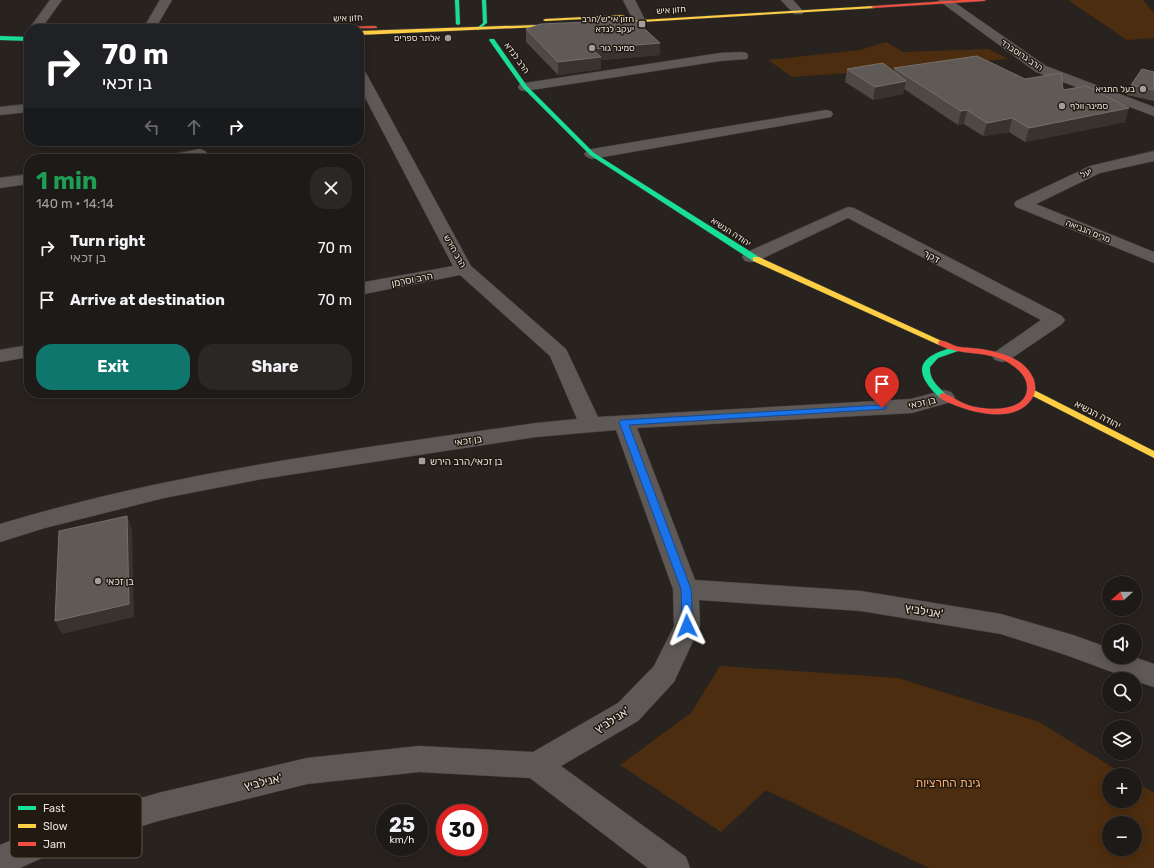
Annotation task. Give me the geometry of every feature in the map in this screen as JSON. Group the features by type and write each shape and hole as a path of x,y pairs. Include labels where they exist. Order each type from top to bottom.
{"street":[{"path":"39,24 56,0"},
{"path":"152,24 165,0 180,0"},
{"path":"457,0 458,24 478,29 486,23 484,0"},
{"path":"629,0 638,18"},
{"name":"חזון איש","path":"364,34 478,29 893,0"},
{"name":"חזון איש","path":"792,6 984,0"},
{"name":"הרב גרוסברד","path":"945,1 1041,69 1154,112"},
{"name":"חזון איש","path":"364,27 638,18"},
{"path":"0,38 24,36"},
{"name":"הרב לנדא","path":"492,40 526,87"},
{"path":"526,87 720,57 742,56"},
{"name":"יהודה הנשיא","path":"526,87 592,154 751,257 955,349"},
{"name":"הרב הירש","path":"365,95 464,269 559,353 590,425"},
{"path":"0,111 24,109"},
{"path":"592,154 826,114"},
{"name":"יעל","path":"1022,204 1095,169 1154,156"},
{"path":"0,183 24,180"},
{"name":"מרים הנביאה","path":"1022,204 1154,258"},
{"name":"דקר","path":"751,257 848,212 1055,320 1002,356"},
{"name":"הרב וסרמן","path":"364,288 464,269"},
{"path":"955,349 981,350 1002,356 1026,373 1032,382 1032,392 1027,402 1015,408 998,411 979,410 960,405 944,397 932,387 925,377 925,367 930,358 941,352 955,349"},
{"path":"0,356 24,353"},
{"name":"יהודה הנשיא","path":"1032,392 1154,455"},
{"name":"בן זכאי","path":"0,533 42,520 164,490 262,471 536,430 624,422 912,406 944,397"},
{"name":"אנילביץ'","path":"142,812 307,771 419,759 536,765 628,712 664,674 687,626 686,589 624,422"},
{"name":"אנילביץ'","path":"686,589 860,601 1001,624 1073,646 1154,676"},
{"path":"536,765 674,868"},
{"name":"אנילביץ'","path":"0,861 10,857"}],"green space":[{"path":"1068,0 1143,0 1154,12 1154,38 1127,40"},
{"path":"886,42 903,52 989,49 1008,59 904,69 792,77 768,60 860,50"},
{"name":"גינת החרציות","path":"720,666 898,678 1039,722 1114,768 1102,768 1102,808 1142,808 1142,785 1154,793 1154,868 929,868 766,790 721,832 620,765 691,713"}],"building":[{"path":"635,20 660,43 592,49 601,57 558,62 526,29 541,24"},
{"path":"977,56 1025,79 1061,73 1063,90 1086,86 1129,108 1029,128 1012,118 987,123 967,110 961,111 894,68"},
{"path":"883,63 906,81 875,87 847,69"},
{"path":"1142,69 1154,72 1154,90 1131,85"},
{"name":"בן זכאי","path":"127,516 129,604 55,621 59,531"}],"traffic: fast":[{"path":"457,0 458,24"},
{"path":"478,29 485,23 484,0"},
{"path":"0,38 24,39"},
{"path":"492,40 525,87 592,154 756,259"},
{"path":"943,396 928,380 926,367 929,361 935,356 955,349"}],"traffic: slow":[{"path":"608,23 873,7"},
{"path":"545,20 623,16"},
{"path":"364,33 562,25"},
{"path":"756,259 942,343"},
{"path":"1032,392 1154,455"}],"traffic: jam":[{"path":"873,7 984,0"},
{"path":"364,27 375,27"},
{"path":"942,343 954,349 988,352 1010,360 1024,370 1029,378 1031,386 1031,393 1027,400 1013,409 1002,411 986,411 971,408 956,403 943,396"}],"place":[{"name":"חזון אי״ש/הרב יעקב לנדא","path":"642,24"},
{"name":"אלתר ספרים","path":"448,38"},
{"name":"סמינר גור","path":"592,48"},
{"name":"בעל התניא","path":"1143,89"},
{"name":"סמינר וולף","path":"1062,106"},
{"name":"בן זכאי/הרב הירש","path":"422,461"},
{"name":"בן זכאי","path":"98,581"}],"route":[{"path":"687,626 686,589 624,422 882,408"}]}
